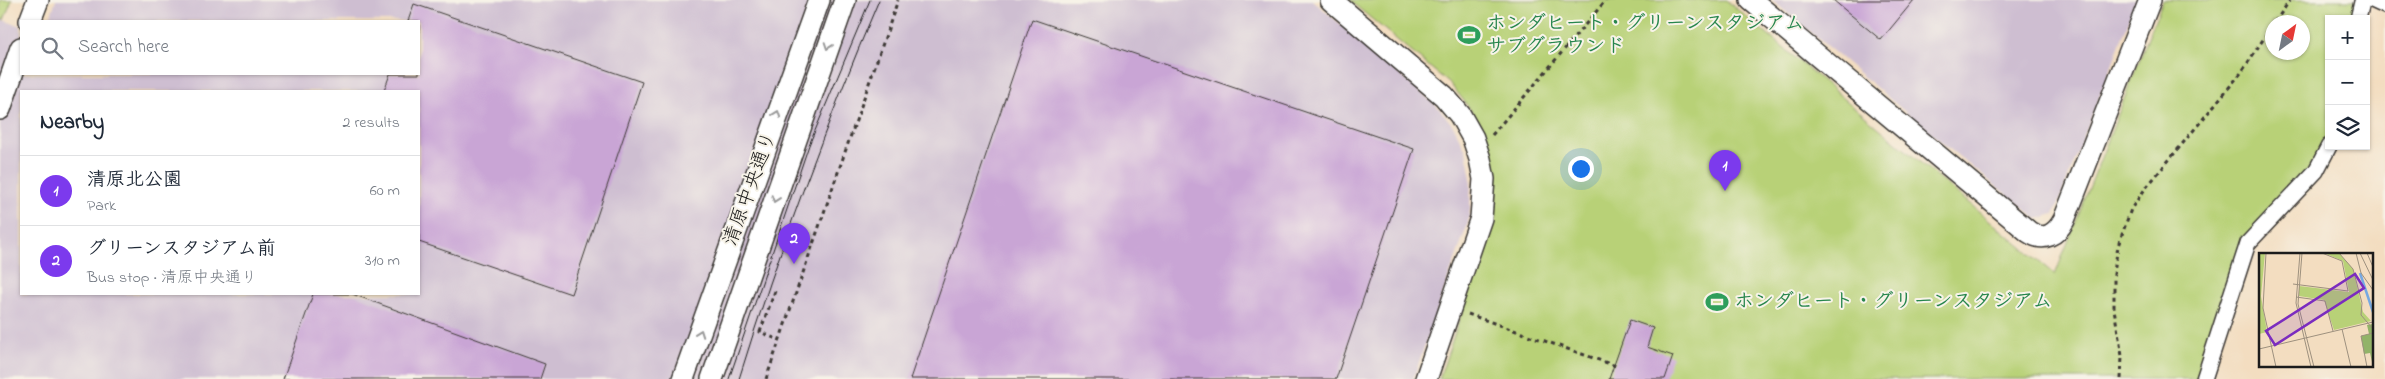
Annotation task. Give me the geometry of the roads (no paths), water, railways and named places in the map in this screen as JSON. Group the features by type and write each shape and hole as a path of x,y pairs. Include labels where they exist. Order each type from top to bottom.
{"street":[{"path":"30,20 38,0"},
{"name":"清原中央通り","path":"683,379 818,0"},
{"name":"清原中央通り","path":"712,379 845,0"},
{"path":"1331,0 1444,96 1460,115 1473,138 1480,159 1484,189 1481,218 1426,379"},
{"path":"1751,0 2029,232 2043,238 2053,234 2064,220 2150,0"},
{"path":"2359,15 2364,0"},
{"path":"2372,0 2385,6"},
{"path":"0,109 20,51"},
{"path":"2204,379 2248,243 2316,171 2327,150"}],"tram line":[{"path":"729,379 809,145 870,0"},
{"path":"739,379 770,283 804,188 840,93 879,0"}],"place":[{"name":"ホンダヒート・グリーンスタジアム サブグラウンド","path":"1469,35"},
{"name":"清原北公園","path":"1725,191"},
{"name":"グリーンスタジアム前","path":"794,264"},
{"name":"ホンダヒート・グリーンスタジアム","path":"1717,302"}]}
